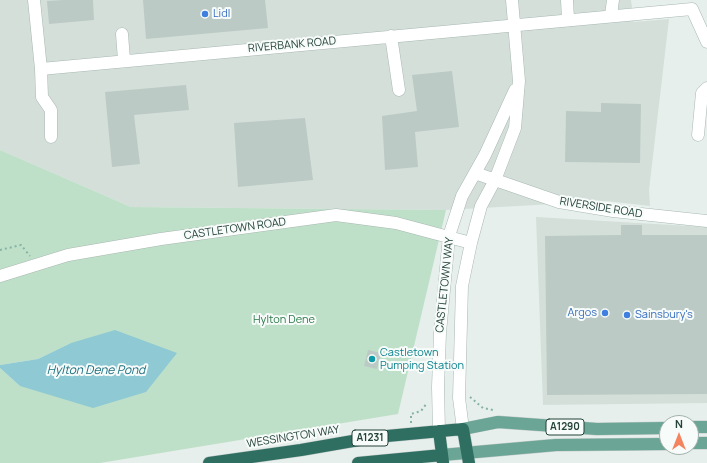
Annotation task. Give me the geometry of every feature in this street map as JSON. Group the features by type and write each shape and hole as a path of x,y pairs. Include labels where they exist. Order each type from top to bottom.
{"highway":[{"name":"WESSINGTON WAY","path":"209,463 301,450 376,437 463,429"},
{"path":"463,429 468,458"},
{"path":"439,432 443,459"},
{"name":"A1231","path":"358,463 443,459"}],"main road":[{"name":"WESSINGTON WAY","path":"463,429 498,422 597,429 659,428"},
{"name":"A1290","path":"443,459 468,458 556,445 659,444"}],"street":[{"path":"34,0 41,69 42,97 51,110 51,137"},
{"name":"CASTLETOWN WAY","path":"463,429 459,398 462,286 481,206 496,180 515,128 519,81 512,0"},
{"path":"567,0 568,19"},
{"path":"611,15 613,0"},
{"path":"694,5 707,42"},
{"name":"RIVERBANK ROAD","path":"41,69 611,15 694,5"},
{"path":"122,34 124,60"},
{"path":"391,36 399,90"},
{"name":"CASTLETOWN WAY","path":"439,432 438,387 440,333 449,236 462,196 475,173 519,81"},
{"path":"698,135 702,93 707,88"},
{"name":"RIVERSIDE ROAD","path":"475,173 559,202 613,211 707,222"},
{"name":"CASTLETOWN ROAD","path":"0,276 68,255 161,239 336,216 396,223 471,243"}],"path":[{"path":"0,250 22,245 37,265"}],"shaded area":[{"path":"0,0 631,0 634,22 669,19 649,190 650,206 607,201 446,210 131,207 0,150"},
{"name":"Sainsbury's","path":"536,217 707,227 707,403 543,405"}],"green space":[{"name":"Hylton Dene","path":"0,150 131,207 446,210 398,414 100,463 0,463 0,368 20,386 71,343 38,359 0,365"}],"water":[{"name":"Hylton Dene Pond","path":"115,330 177,353 146,392 93,408 20,386 0,368 0,365 38,359 71,343"}],"building":[{"path":"93,0 94,20 49,24 47,1"},
{"name":"Lidl","path":"143,0 265,0 268,28 146,39"},
{"path":"452,71 459,127 415,132 418,167 385,170 382,116 417,111 412,75"},
{"path":"186,85 189,110 134,115 140,164 112,167 105,92"},
{"path":"601,103 641,104 640,163 565,162 566,111 601,112"},
{"path":"305,118 313,180 238,187 234,123"},
{"name":"Sainsbury's","path":"621,225 642,225 642,235 707,235 707,394 547,395 545,236 621,235"},
{"name":"Castletown Pumping Station","path":"368,350 381,353 377,369 364,366"}],"place":[{"name":"Lidl","path":"205,14"},
{"name":"Argos","path":"605,313"},
{"name":"Sainsbury's","path":"627,315"},
{"name":"Castletown Pumping Station","path":"372,359"}]}
